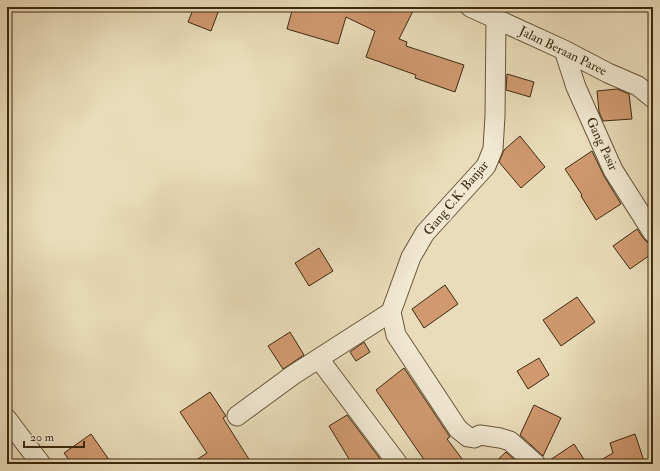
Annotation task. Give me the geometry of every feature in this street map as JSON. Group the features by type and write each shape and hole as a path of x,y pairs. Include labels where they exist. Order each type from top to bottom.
{"street":[{"name":"Jalan Beraan Paree","path":"470,7 638,86 653,98"},
{"name":"Gang C.K. Banjar","path":"391,312 411,257 425,233 486,166 493,149 495,116 496,19"},
{"name":"Gang Pasir","path":"564,50 576,87 613,170 653,233"},
{"path":"237,416 293,375 391,312 396,335 458,429 468,437 474,438 480,435 510,441 536,464"},
{"path":"319,359 398,464"},
{"path":"7,419 41,464"}],"building":[{"path":"194,7 220,7 211,31 188,22"},
{"path":"293,7 415,7 399,39 407,42 406,46 464,65 455,92 415,78 416,75 366,57 375,31 346,17 338,44 287,29"},
{"path":"507,74 534,82 530,97 506,90"},
{"path":"617,89 629,94 632,119 603,121 599,112 597,91"},
{"path":"520,136 545,167 521,188 499,162 504,150"},
{"path":"592,151 604,176 621,204 596,220 565,169"},
{"path":"637,229 648,243 653,244 653,253 630,269 613,246"},
{"path":"319,248 333,271 309,286 295,263"},
{"path":"445,285 458,304 424,328 412,309"},
{"path":"577,297 595,322 561,346 543,320"},
{"path":"290,332 304,355 283,369 268,346"},
{"path":"364,342 370,352 356,361 350,352"},
{"path":"539,358 549,375 528,389 517,371"},
{"path":"404,368 450,437 447,439 466,464 427,464 376,390"},
{"path":"210,392 226,416 223,418 252,464 190,464 207,453 180,412"},
{"path":"534,405 561,418 543,456 520,435"},
{"path":"347,415 383,464 352,464 329,426"},
{"path":"91,434 112,464 72,464 64,453"},
{"path":"635,434 645,464 594,464 613,453 610,443"},
{"path":"574,444 587,464 547,464 547,462"},
{"path":"506,452 519,464 493,464"}]}
